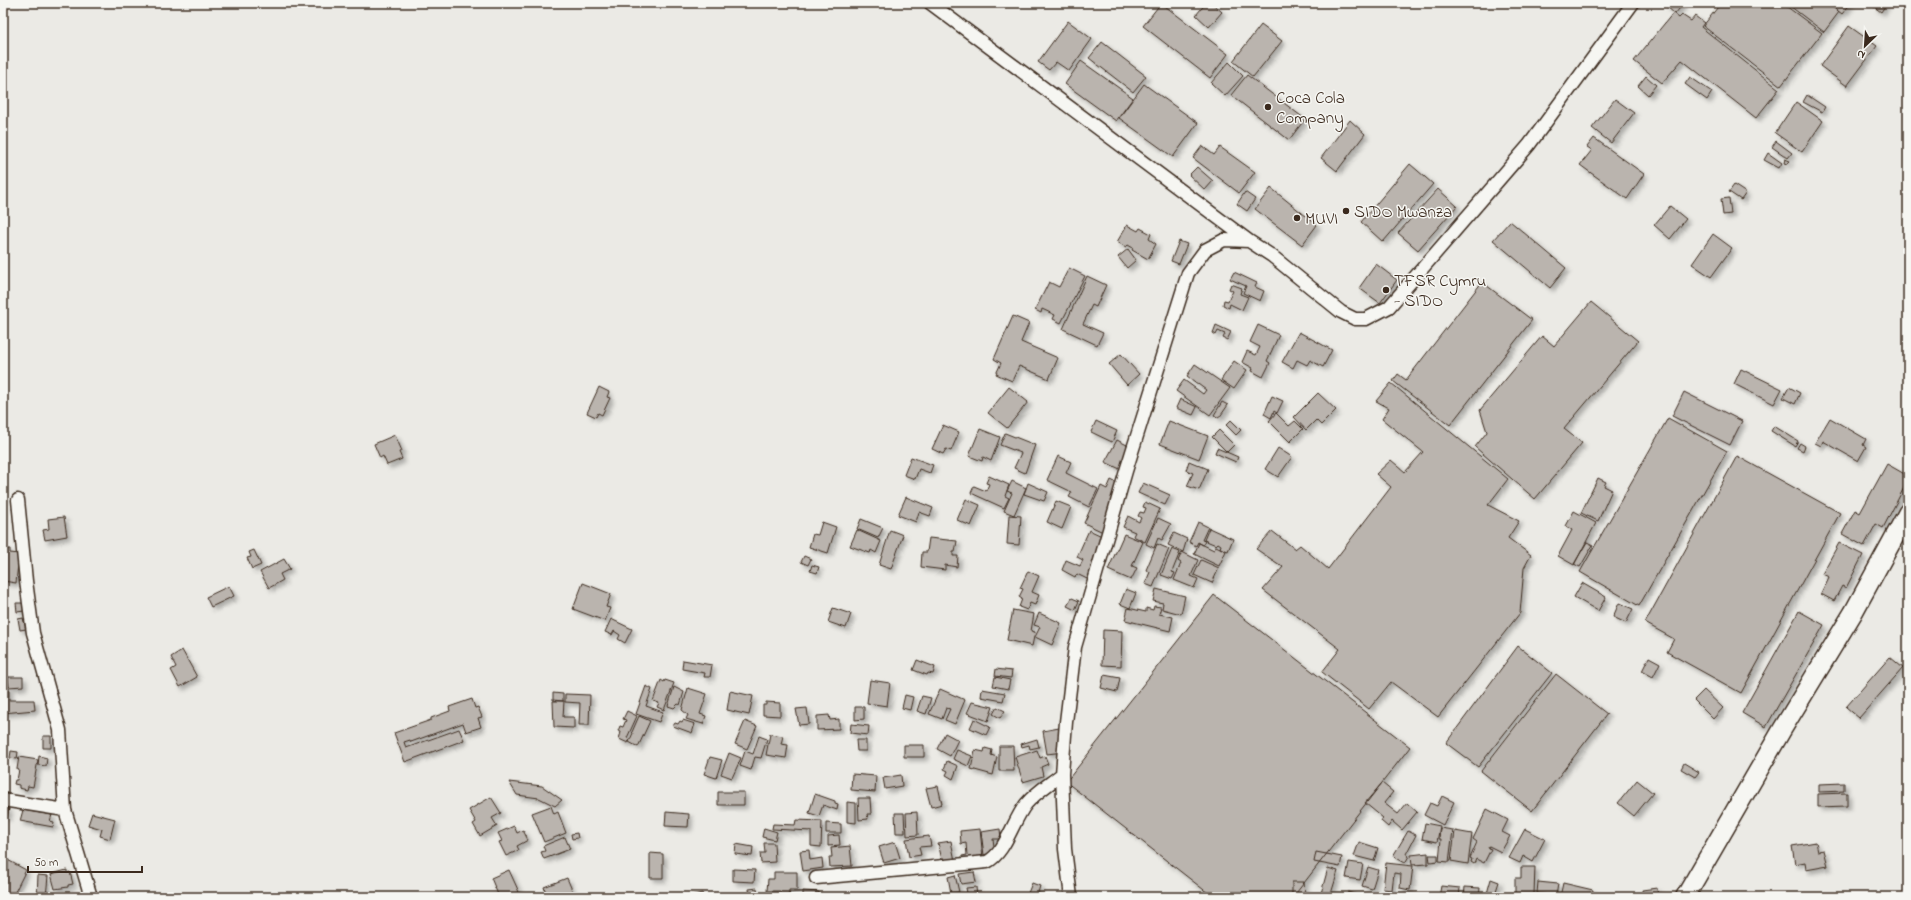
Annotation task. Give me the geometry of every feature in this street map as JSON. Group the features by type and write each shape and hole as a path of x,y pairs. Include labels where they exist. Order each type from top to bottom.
{"main road":[{"path":"1685,897 1783,728 1853,613 1908,512"}],"street":[{"path":"930,3 1272,256 1341,312 1355,319 1366,319 1389,307 1529,145 1633,3"},
{"path":"1071,897 1065,849 1062,774 1066,722 1075,647 1126,471 1188,273 1205,250 1224,240 1250,241"},
{"path":"18,500 33,633 60,730 65,810 91,897"},
{"path":"816,878 987,862 994,859 1000,852 1015,820 1027,803 1062,774"},
{"path":"3,800 65,810"}],"building":[{"path":"1161,3 1228,54 1210,78 1143,26"},
{"path":"1206,3 1212,3 1222,12 1209,27 1196,15"},
{"path":"1668,3 1684,3 1675,14 1666,6"},
{"path":"1721,3 1782,3 1822,33 1781,86 1703,26"},
{"path":"1786,3 1827,3 1839,12 1824,32"},
{"path":"1828,3 1851,3 1842,14"},
{"path":"1877,3 1887,3 1881,12 1874,7"},
{"path":"1673,13 1679,18 1682,15 1691,21 1695,16 1704,23 1701,27 1779,89 1756,118 1682,60 1662,83 1634,61"},
{"path":"1068,21 1092,39 1069,71 1056,62 1049,70 1038,62"},
{"path":"1261,25 1282,41 1253,77 1233,61"},
{"path":"1849,26 1877,46 1847,86 1820,66"},
{"path":"1102,42 1146,76 1133,92 1089,58"},
{"path":"1081,61 1133,98 1116,121 1065,84"},
{"path":"1229,62 1243,76 1225,96 1211,83"},
{"name":"Coca Cola Company","path":"1247,75 1305,119 1289,140 1231,95"},
{"path":"1646,76 1656,85 1648,95 1638,86"},
{"path":"1690,77 1712,92 1707,100 1685,84"},
{"path":"1144,84 1198,123 1173,157 1119,118"},
{"path":"1807,95 1825,107 1822,112 1803,102"},
{"path":"1615,99 1634,113 1611,143 1592,128"},
{"path":"1796,102 1823,121 1802,152 1775,133"},
{"path":"1350,120 1365,134 1337,171 1321,158"},
{"path":"1594,138 1644,174 1627,199 1580,165 1592,150 1587,147"},
{"path":"1776,141 1792,153 1788,158 1772,147"},
{"path":"1202,146 1214,155 1220,147 1255,172 1239,193 1193,158"},
{"path":"1768,153 1782,163 1779,168 1764,160"},
{"path":"1785,159 1790,161 1787,164 1784,163"},
{"path":"1410,164 1433,184 1383,242 1361,222"},
{"path":"1197,167 1213,181 1205,190 1189,175"},
{"path":"1734,185 1746,193 1741,200 1729,192"},
{"path":"1271,188 1317,225 1302,245 1255,209"},
{"path":"1438,189 1457,206 1418,250 1398,233"},
{"path":"1245,192 1255,199 1247,211 1237,204"},
{"path":"1729,198 1731,214 1723,215 1721,199"},
{"path":"1670,206 1686,219 1670,239 1654,225"},
{"path":"1510,221 1566,268 1550,288 1493,240"},
{"path":"1127,225 1138,231 1140,228 1151,234 1149,239 1156,244 1148,259 1132,250 1133,248 1128,245 1126,247 1117,242"},
{"path":"1713,234 1732,248 1711,277 1692,264"},
{"path":"1179,241 1187,244 1179,264 1171,261"},
{"path":"1128,249 1136,260 1127,268 1118,257"},
{"path":"1376,264 1397,280 1380,303 1359,288"},
{"path":"1069,268 1085,276 1061,323 1053,319 1055,315 1042,309 1041,313 1035,310 1049,282 1059,287"},
{"path":"1234,272 1257,283 1255,287 1264,291 1260,301 1243,293 1246,286 1230,279"},
{"path":"1087,276 1106,285 1096,307 1092,305 1083,324 1103,333 1097,345 1063,329"},
{"path":"1482,282 1532,320 1450,425 1393,381 1398,374 1406,380"},
{"path":"1231,284 1242,288 1240,294 1248,297 1242,310 1230,304 1229,308 1223,305 1224,300 1228,301 1233,291 1229,289"},
{"path":"1591,302 1638,341 1564,429 1582,443 1535,499 1475,447 1487,432 1480,410 1542,336 1554,346"},
{"path":"1013,316 1029,323 1021,342 1058,358 1049,379 1019,366 1012,381 996,374 1001,363 994,359"},
{"path":"1216,325 1231,332 1227,340 1223,338 1225,334 1218,331 1216,335 1213,333"},
{"path":"1258,325 1279,335 1267,361 1270,363 1263,377 1252,371 1253,368 1242,362 1247,351 1256,355 1260,347 1250,342"},
{"path":"1299,332 1332,350 1323,367 1310,360 1307,365 1297,360 1293,368 1282,362"},
{"path":"1121,354 1139,374 1127,385 1109,364"},
{"path":"1234,361 1247,370 1234,389 1221,380"},
{"path":"1195,364 1230,388 1210,415 1176,391 1184,380 1203,394 1206,390 1187,376"},
{"path":"1741,369 1782,389 1774,404 1734,384"},
{"path":"1391,383 1508,479 1488,505 1519,521 1508,538 1531,555 1524,568 1520,613 1438,717 1391,682 1369,709 1322,672 1340,649 1263,590 1283,567 1256,549 1272,531 1295,549 1300,545 1328,569 1391,487 1376,474 1391,460 1405,472 1423,452 1382,419 1389,408 1376,401"},
{"path":"599,387 609,392 607,397 610,398 602,415 598,413 596,417 587,413"},
{"path":"1009,387 1028,402 1007,428 988,413"},
{"path":"1789,387 1800,393 1795,404 1783,398"},
{"path":"1684,392 1742,421 1730,445 1672,416"},
{"path":"1318,393 1336,410 1321,425 1316,420 1306,430 1294,417"},
{"path":"1272,396 1283,401 1277,413 1274,411 1271,418 1264,414"},
{"path":"1180,399 1197,407 1193,415 1176,408"},
{"path":"1222,402 1228,405 1219,418 1214,415"},
{"path":"1276,413 1289,426 1295,421 1303,429 1290,442 1269,421"},
{"path":"1668,418 1727,451 1639,606 1580,572"},
{"path":"1830,418 1866,439 1863,445 1866,447 1858,461 1823,441 1821,446 1815,443"},
{"path":"1231,420 1241,430 1236,435 1226,425"},
{"path":"1096,421 1117,431 1112,442 1091,432"},
{"path":"1169,421 1208,436 1199,459 1160,444"},
{"path":"943,425 959,432 951,451 946,449 943,454 932,449"},
{"path":"1774,426 1798,441 1795,446 1771,431"},
{"path":"980,429 1000,437 991,461 983,457 982,461 969,456"},
{"path":"1219,430 1234,445 1227,452 1212,437"},
{"path":"1005,433 1035,445 1025,473 1014,468 1021,453 1000,445"},
{"path":"395,435 402,451 399,452 402,459 387,465 383,456 380,458 374,444"},
{"path":"1117,440 1131,447 1120,469 1105,462"},
{"path":"1800,443 1805,446 1803,451 1797,448"},
{"path":"1217,448 1238,457 1236,462 1215,453"},
{"path":"1278,448 1292,457 1278,477 1265,469"},
{"path":"1058,456 1071,462 1066,473 1098,489 1089,507 1069,497 1072,492 1047,480"},
{"path":"1737,456 1840,513 1741,693 1667,652 1674,639 1645,623"},
{"path":"911,457 933,465 930,473 919,469 915,479 904,475"},
{"path":"1189,461 1208,469 1199,490 1187,486 1193,473 1186,470"},
{"path":"1887,464 1908,476 1908,480 1883,528 1876,524 1864,546 1842,534 1855,510 1860,513"},
{"path":"989,476 1009,485 1005,496 1009,498 1004,508 971,493 974,486 986,491 989,484 986,483"},
{"path":"1598,478 1606,482 1604,486 1612,490 1598,521 1581,513"},
{"path":"1111,480 1123,486 1103,532 1084,523 1101,486 1107,489"},
{"path":"1012,481 1026,488 1014,515 1004,511 1012,493 1007,491"},
{"path":"1028,483 1048,492 1044,501 1024,494"},
{"path":"1143,483 1170,495 1165,505 1138,493"},
{"path":"906,497 933,508 930,516 919,512 916,522 898,515"},
{"path":"966,499 980,505 971,526 957,520"},
{"path":"1056,501 1071,507 1062,529 1047,522"},
{"path":"1145,502 1160,509 1145,542 1133,536 1135,532 1123,527 1128,516 1139,522 1141,518 1138,516 1140,512 1144,513 1146,508 1143,507"},
{"path":"1574,511 1596,523 1574,565 1558,556 1572,530 1566,526"},
{"path":"1009,515 1021,516 1019,545 1007,544"},
{"path":"64,517 67,536 45,540 43,530 49,529 48,519"},
{"path":"1158,518 1171,524 1162,540 1158,538 1154,548 1146,544"},
{"path":"861,519 883,528 878,538 857,529"},
{"path":"822,522 836,527 828,553 809,547 813,534 818,535"},
{"path":"1198,522 1208,527 1202,540 1205,541 1203,545 1198,542 1196,546 1189,542"},
{"path":"1209,528 1233,539 1228,551 1220,548 1221,545 1218,543 1216,545 1204,540"},
{"path":"857,530 881,541 876,553 871,550 870,553 850,546"},
{"path":"890,530 903,535 891,569 879,565"},
{"path":"1089,530 1104,537 1098,557 1087,579 1077,574 1075,577 1062,570 1066,560 1080,566 1083,560 1077,557"},
{"path":"1174,533 1187,539 1183,552 1168,545"},
{"path":"1124,534 1143,542 1132,566 1137,568 1131,580 1108,570"},
{"path":"929,538 957,541 953,556 958,556 957,567 945,565 945,570 921,567 922,552 927,552"},
{"path":"1587,542 1593,545 1580,567 1574,564"},
{"path":"1199,543 1214,550 1216,546 1226,551 1219,566 1194,554"},
{"path":"1839,543 1863,555 1846,588 1842,586 1834,601 1821,594 1829,577 1822,574"},
{"path":"1157,544 1169,549 1153,587 1145,584 1150,572 1146,570"},
{"path":"3,549 10,549 10,553 19,554 16,583 3,581"},
{"path":"1172,549 1180,552 1172,572 1175,573 1172,579 1161,575"},
{"path":"254,550 261,565 252,569 247,558 251,557 249,552"},
{"path":"1182,552 1198,560 1191,576 1198,579 1194,588 1174,580 1181,563 1178,561"},
{"path":"804,556 811,559 808,565 801,562"},
{"path":"284,559 290,569 280,574 283,580 269,588 260,572"},
{"path":"1201,560 1219,568 1212,583 1194,575"},
{"path":"812,565 819,567 817,573 810,571"},
{"path":"1028,571 1039,576 1032,592 1039,595 1035,605 1030,603 1027,610 1019,607 1022,599 1019,597 1023,589 1020,588"},
{"path":"583,583 611,594 606,607 610,608 605,621 573,609"},
{"path":"1582,583 1606,597 1598,611 1574,597"},
{"path":"229,586 234,596 211,607 206,597"},
{"path":"1126,589 1136,593 1130,608 1120,604"},
{"path":"1156,589 1185,596 1181,614 1162,609 1163,603 1153,601"},
{"path":"1214,595 1410,747 1293,897 1213,897 1066,782"},
{"path":"1072,598 1079,601 1075,610 1067,606"},
{"path":"16,603 23,603 24,611 17,612"},
{"path":"1619,603 1633,609 1626,623 1613,617"},
{"path":"1154,606 1161,607 1159,614 1173,617 1170,631 1125,620 1128,608 1146,612 1146,608 1153,610"},
{"path":"833,608 851,614 846,628 828,622"},
{"path":"1013,610 1034,614 1031,631 1035,632 1032,646 1007,640"},
{"path":"1799,611 1824,625 1766,727 1742,713"},
{"path":"1039,613 1061,623 1052,645 1035,637 1040,627 1034,625"},
{"path":"23,618 26,629 20,630 18,619"},
{"path":"611,619 632,629 625,643 618,639 620,635 614,631 612,635 605,632"},
{"path":"1103,630 1122,631 1121,666 1102,665"},
{"path":"1518,646 1552,673 1478,767 1446,743"},
{"path":"182,650 197,677 180,687 171,670 176,667 171,657"},
{"path":"1649,657 1660,663 1653,677 1642,671"},
{"path":"1890,657 1903,668 1859,718 1846,707"},
{"path":"683,660 712,665 710,677 704,677 705,673 682,669"},
{"path":"917,660 935,667 933,674 928,673 927,675 913,670"},
{"path":"996,669 1012,671 1011,678 995,676"},
{"path":"1556,674 1607,714 1532,811 1481,771"},
{"path":"1104,675 1120,678 1117,692 1101,688"},
{"path":"8,677 23,677 23,686 9,687"},
{"path":"995,677 1010,680 1008,689 993,686"},
{"path":"661,680 664,682 665,680 674,683 664,710 657,707 659,703 653,701"},
{"path":"870,680 890,683 887,706 867,703"},
{"path":"6,684 6,688 9,688 9,700 34,700 35,710 3,713 3,685"},
{"path":"646,686 652,689 646,706 663,712 659,722 636,714"},
{"path":"674,687 684,692 680,705 678,704 674,708 668,706"},
{"path":"688,688 707,694 700,714 706,716 703,724 686,719 688,715 682,710"},
{"path":"940,689 965,700 955,724 945,720 950,709 946,708 942,719 929,714"},
{"path":"982,689 1005,693 1003,701 981,697"},
{"path":"1704,690 1723,708 1713,719 1694,700"},
{"path":"730,691 753,696 749,715 727,710"},
{"path":"553,693 563,694 563,701 553,700"},
{"path":"565,694 590,695 589,725 579,725 580,703 565,702"},
{"path":"905,695 913,697 910,710 902,708"},
{"path":"922,696 931,698 926,714 917,711"},
{"path":"472,699 475,708 478,707 482,717 478,718 481,727 466,732 463,723 411,742 410,740 404,742 406,748 459,729 464,740 405,762 394,733 431,720 431,718 450,711 449,707"},
{"path":"553,701 564,701 563,717 574,717 574,728 554,727"},
{"path":"766,702 780,703 780,716 763,715 763,705 766,705"},
{"path":"972,702 993,707 988,721 967,713"},
{"path":"855,707 864,707 864,719 855,720"},
{"path":"997,707 1005,711 1000,718 993,714"},
{"path":"807,708 809,724 799,725 796,709"},
{"path":"627,711 637,716 627,738 630,739 628,743 619,739 621,732 618,731 620,726 623,727 626,720 623,719"},
{"path":"829,715 830,720 839,719 839,729 817,730 817,716"},
{"path":"639,716 650,721 638,747 629,742"},
{"path":"974,719 990,727 986,735 970,728"},
{"path":"683,720 695,724 692,733 673,726 675,723 678,724"},
{"path":"745,721 757,726 747,749 735,744"},
{"path":"851,724 869,726 868,735 850,733"},
{"path":"1059,728 1063,752 1047,754 1043,731"},
{"path":"945,733 958,740 950,756 937,749"},
{"path":"770,734 783,736 781,744 788,745 786,758 766,755"},
{"path":"43,736 51,736 51,748 43,748"},
{"path":"759,736 767,739 761,758 755,757 751,770 740,766 745,751 753,754"},
{"path":"1037,739 1039,747 1030,749 1029,745 1022,747 1021,744"},
{"path":"856,740 866,740 866,751 857,751"},
{"path":"904,745 924,745 924,757 904,757"},
{"path":"999,746 1013,746 1014,771 999,771"},
{"path":"985,748 992,750 991,755 997,757 993,775 971,769 975,750 984,752"},
{"path":"957,750 972,756 968,766 953,759"},
{"path":"1037,750 1040,758 1045,756 1048,764 1041,767 1043,776 1023,782 1015,757"},
{"path":"11,751 18,752 17,759 10,758"},
{"path":"729,753 741,758 732,778 721,774"},
{"path":"39,756 47,758 46,766 38,765"},
{"path":"19,757 38,760 33,787 28,786 27,790 19,788 19,785 14,784 15,780 17,780 19,770 17,769"},
{"path":"710,757 722,760 716,778 704,774"},
{"path":"947,761 958,766 953,779 946,775 948,771 944,769"},
{"path":"1684,763 1699,772 1695,777 1681,769"},
{"path":"852,774 876,776 875,792 851,790"},
{"path":"901,775 902,786 885,789 883,778"},
{"path":"1637,780 1653,793 1634,816 1618,803"},
{"path":"509,782 542,786 562,800 555,806 539,798 517,795"},
{"path":"1382,783 1393,792 1384,803 1398,814 1407,803 1417,812 1402,830 1392,821 1388,827 1381,821 1383,818 1365,803"},
{"path":"1844,783 1844,791 1819,792 1819,784"},
{"path":"938,786 942,804 931,807 926,788"},
{"path":"718,792 744,792 744,805 718,805"},
{"path":"1847,793 1847,806 1818,807 1818,794"},
{"path":"815,794 835,801 835,803 838,804 837,810 823,805 819,816 809,813"},
{"path":"1442,796 1454,802 1443,825 1424,815 1430,803 1437,806"},
{"path":"491,797 501,813 492,818 497,826 480,836 473,824 476,822 469,810"},
{"path":"858,798 870,798 871,814 867,814 868,819 859,820"},
{"path":"847,802 856,803 856,823 847,822"},
{"path":"551,806 554,814 558,812 566,833 544,842 532,813"},
{"path":"3,808 9,809 7,817 3,816"},
{"path":"1487,809 1508,820 1502,832 1510,836 1501,852 1489,846 1488,848 1491,849 1484,863 1476,859 1474,864 1471,862 1472,859 1470,858 1477,842 1473,839"},
{"path":"23,810 52,815 50,821 54,822 53,827 20,821"},
{"path":"666,812 689,814 688,827 665,826"},
{"path":"917,812 918,835 907,836 906,813"},
{"path":"92,813 115,819 110,839 100,836 102,829 88,825"},
{"path":"895,813 904,813 905,833 896,833"},
{"path":"796,820 822,821 821,847 811,846 811,831 772,829 773,824 795,825"},
{"path":"826,823 841,824 841,833 826,833"},
{"path":"1425,823 1440,826 1437,842 1422,839"},
{"path":"514,826 517,833 523,830 528,840 517,846 519,850 506,856 499,842 502,841 498,833"},
{"path":"764,828 777,832 775,840 762,837"},
{"path":"1440,828 1453,830 1449,862 1439,861 1441,839 1439,839"},
{"path":"980,829 983,859 963,862 962,856 967,855 966,843 961,844 960,831"},
{"path":"1000,829 1001,839 993,839 995,854 984,855 981,832"},
{"path":"1525,829 1545,839 1533,862 1523,856 1520,863 1509,858"},
{"path":"1408,831 1416,835 1406,854 1409,856 1405,863 1393,856"},
{"path":"1455,831 1472,834 1468,864 1451,861"},
{"path":"577,833 578,838 572,839 571,834"},
{"path":"839,835 840,845 828,846 828,836"},
{"path":"929,836 931,846 919,847 921,855 909,857 906,839"},
{"path":"565,837 570,849 544,859 541,852 545,851 543,846"},
{"path":"951,841 955,861 943,864 938,843"},
{"path":"895,842 900,858 884,863 879,847"},
{"path":"1359,842 1378,848 1374,861 1354,856"},
{"path":"1816,842 1818,851 1824,850 1828,866 1806,870 1805,862 1795,864 1792,846"},
{"path":"764,843 774,843 775,862 761,863 760,853 765,853"},
{"path":"736,844 753,847 752,856 735,854"},
{"path":"850,846 852,866 830,867 829,857 832,857 831,848"},
{"path":"809,850 810,860 822,858 823,868 803,871 800,851"},
{"path":"1316,852 1342,857 1340,867 1314,862"},
{"path":"650,853 663,854 663,878 650,878"},
{"path":"1428,853 1428,864 1412,865 1411,855"},
{"path":"1429,855 1438,855 1438,861 1430,862"},
{"path":"4,858 26,870 13,896 10,894 8,897 3,897"},
{"path":"1349,862 1363,864 1360,880 1346,878"},
{"path":"1386,863 1413,866 1410,890 1400,888 1401,874 1394,873 1392,890 1383,889"},
{"path":"1368,867 1378,870 1372,889 1362,886"},
{"path":"1521,867 1535,867 1534,894 1515,894 1515,878 1521,878"},
{"path":"1328,868 1338,871 1330,897 1320,897"},
{"path":"733,869 755,870 754,882 733,881"},
{"path":"67,870 67,873 70,872 73,884 68,885 68,887 55,889 51,874"},
{"path":"509,870 519,892 508,897 499,897 491,878"},
{"path":"774,872 797,872 797,890 789,890 789,895 780,895 780,891 767,891 768,879 774,879"},
{"path":"974,872 976,882 961,884 959,874"},
{"path":"38,875 48,876 46,897 37,897"},
{"path":"955,875 959,892 951,893 948,877"},
{"path":"567,878 575,897 540,897 540,895 546,893 544,887"},
{"path":"1491,879 1499,882 1494,897 1486,897"},
{"path":"1292,882 1304,882 1305,894 1300,894 1300,897 1292,897"},
{"path":"1538,882 1558,884 1556,896 1537,893"},
{"path":"1032,883 1040,886 1037,896 1028,893"},
{"path":"1563,883 1593,890 1592,897 1560,897"},
{"path":"1441,886 1460,888 1459,897 1439,897"},
{"path":"976,887 977,897 954,897 954,894 967,893 966,888"},
{"path":"1465,887 1480,888 1479,897 1464,897"},
{"path":"757,888 758,895 750,896 749,889"},
{"path":"1657,888 1658,897 1643,897 1642,890"},
{"path":"803,891 827,894 827,897 803,897"},
{"path":"1348,892 1365,897 1347,897"},
{"path":"529,893 531,897 522,897"},
{"path":"702,893 704,897 686,897"}],"place":[{"name":"Coca Cola Company","path":"1268,107"},
{"name":"SIDO Mwanza","path":"1346,211"},
{"name":"MUVI","path":"1297,218"},
{"name":"TFSR Cymru - SIDO","path":"1386,290"}]}
